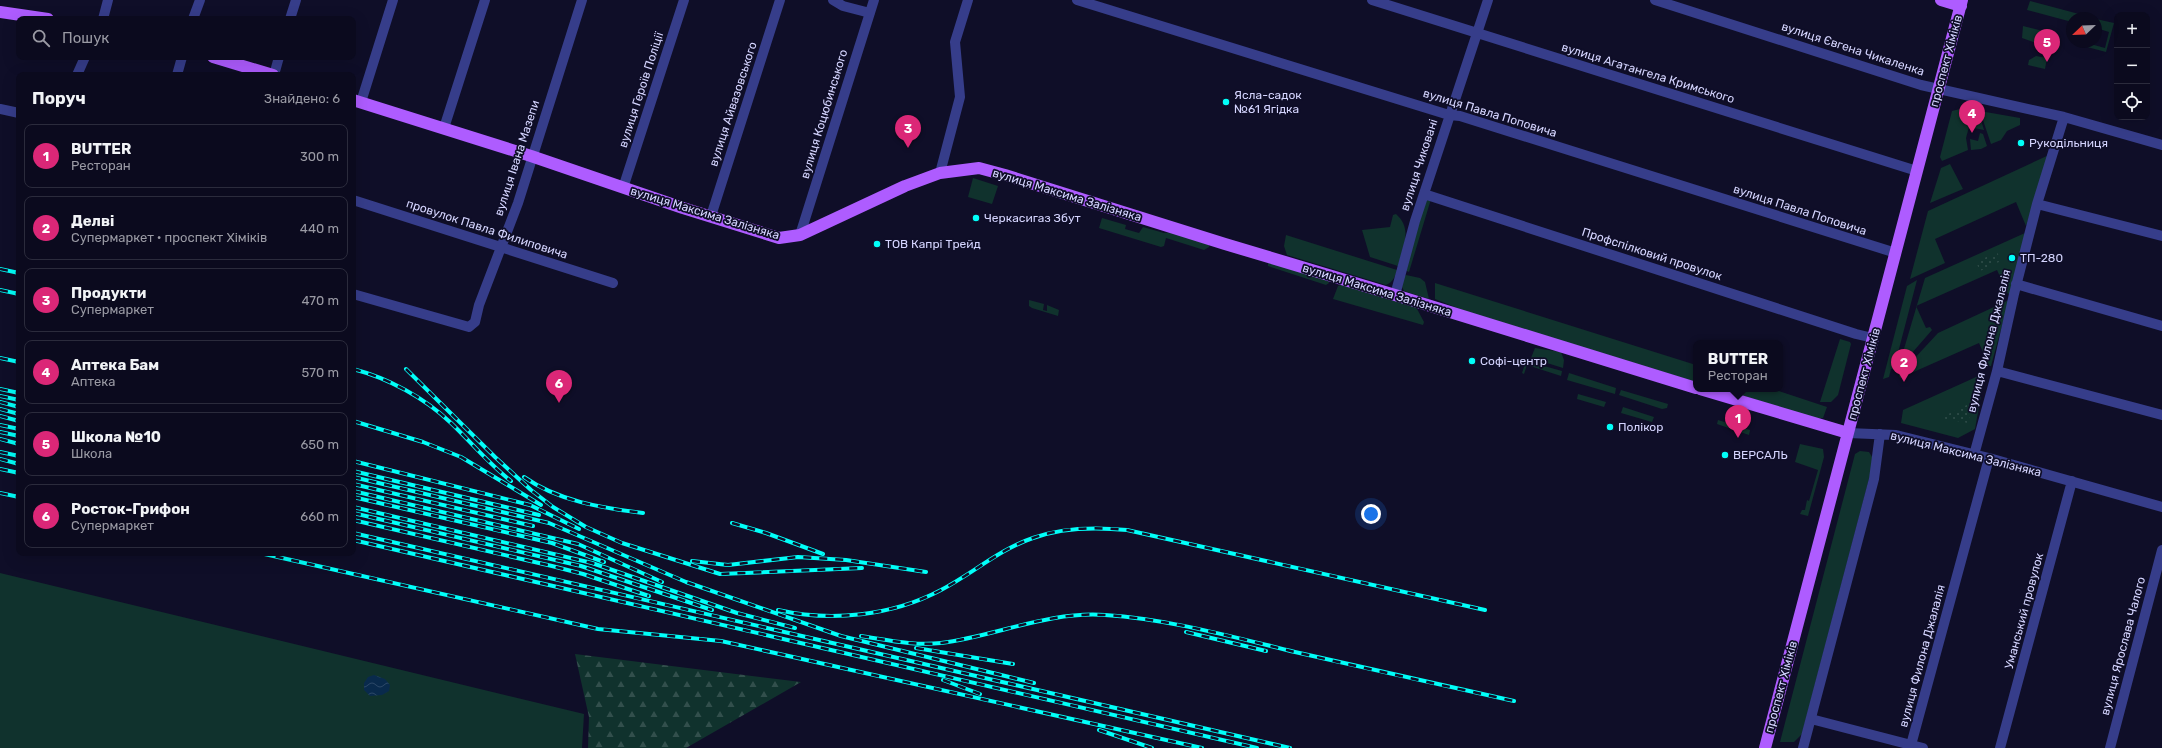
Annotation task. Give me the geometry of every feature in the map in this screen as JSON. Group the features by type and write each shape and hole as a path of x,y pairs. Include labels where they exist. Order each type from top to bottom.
{"main road":[{"path":"1941,0 1961,3"},
{"name":"проспект Хіміків","path":"1765,748 1961,3"},
{"path":"0,12 27,16"},
{"path":"223,60 264,72"},
{"name":"вулиця Максима Залізняка","path":"357,101 531,156 623,188 779,238 790,238 800,235 905,186 940,173 979,168 1005,174 1218,242 1693,387"},
{"name":"вулиця Максима Залізняка","path":"1710,392 1848,433"}],"street":[{"path":"104,16 108,0"},
{"path":"194,16 200,0"},
{"path":"291,16 296,0"},
{"path":"357,101 393,0"},
{"path":"444,128 485,0"},
{"name":"вулиця Івана Мазепи","path":"356,295 469,327 475,322 478,305 518,203 531,156 582,0"},
{"name":"вулиця Героїв Поліції","path":"623,188 684,0"},
{"name":"вулиця Айвазовського","path":"711,216 780,0"},
{"path":"833,0 844,6 870,13"},
{"name":"вулиця Коцюбинського","path":"800,235 874,0"},
{"path":"940,173 960,97 955,42 968,0"},
{"name":"вулиця Павла Поповича","path":"1077,0 1449,115 1460,116 1896,253"},
{"name":"вулиця Агатангела Кримського","path":"1372,0 1917,171"},
{"name":"вулиця Чиковані","path":"1395,295 1424,194 1488,0"},
{"name":"вулиця Євгена Чикаленка","path":"1655,0 1938,90 2064,117 2162,145"},
{"path":"78,72 84,60"},
{"path":"178,72 181,60"},
{"path":"275,72 278,60"},
{"path":"0,109 16,113"},
{"name":"вулиця Филона Джалалія","path":"1974,455 1997,371 2016,284 2037,204 2064,117"},
{"name":"Профспілковий провулок","path":"1424,194 1856,334 1873,338"},
{"name":"провулок Павла Филиповича","path":"356,201 613,283"},
{"path":"2037,204 2162,236"},
{"path":"2016,284 2162,326"},
{"path":"1997,371 2162,415"},
{"name":"вулиця Максима Залізняка","path":"1848,433 1896,435 1989,458 2162,507"},
{"path":"1803,748 1874,479 1880,434"},
{"name":"вулиця Филона Джалалія","path":"1911,745 1989,458"},
{"name":"Уманський провулок","path":"2000,748 2072,481"},
{"name":"вулиця Ярослава Чалого","path":"2110,748 2162,550"},
{"path":"1811,719 1923,748"}],"green space":[{"path":"2030,1 2071,12 2066,12 2066,20 2027,10"},
{"path":"2102,20 2114,23 2106,52 2091,48 2105,48 2109,32 2102,30"},
{"path":"2023,26 2051,33 2039,44 2022,38"},
{"path":"2036,56 2047,58 2045,69 2028,65 2029,60"},
{"path":"1964,108 1978,110 1984,130 1969,127 1966,138 1968,150 1942,161 1940,157 1952,111"},
{"path":"1980,111 2020,118 2020,125 2007,131 2001,140 1991,144"},
{"path":"1980,133 1983,134 1987,146 1981,149 1971,150 1970,139 1978,141"},
{"path":"2049,155 2026,226 2016,202 1935,239 1945,263 1910,279 1928,211"},
{"path":"1950,164 1963,189 1930,203 1941,168"},
{"path":"973,178 998,186 992,204 968,197"},
{"path":"1426,199 1431,199 1409,272 1405,270"},
{"path":"1396,214 1404,226 1405,232 1404,245 1398,266 1370,257 1362,230 1390,227 1393,215"},
{"path":"1102,218 1126,225 1125,229 1139,233 1143,227 1164,233 1174,232 1209,245 1209,247 1204,250 1166,238 1164,246 1161,247 1099,228"},
{"path":"2025,233 2012,292 2008,294 1997,270 1917,306 1925,278"},
{"path":"1286,235 1397,270 1392,281 1386,285 1287,255 1284,246"},
{"path":"1997,252 2001,261 1980,271 1976,262"},
{"path":"1268,262 1328,280 1329,283 1326,285 1268,266"},
{"path":"1406,275 1420,278 1425,282 1429,299 1404,291 1402,287 1403,277"},
{"path":"1917,280 1894,368 1891,369 1889,377 1883,379 1907,286"},
{"path":"1435,283 1693,364 1693,381 1465,311 1435,299"},
{"path":"1343,284 1416,307 1424,322 1423,325 1333,299 1338,286"},
{"path":"1029,300 1044,304 1043,310 1047,311 1047,305 1059,310 1058,316 1032,308 1029,306"},
{"path":"2009,300 1991,366 1989,366 1979,343 1900,378 1899,375 1938,333"},
{"path":"1916,307 1926,328 1930,327 1932,330 1898,369"},
{"path":"1840,339 1850,342 1851,344 1838,395 1831,402 1820,402"},
{"path":"1535,348 1561,352 1564,360 1563,368 1531,358"},
{"path":"1526,361 1562,371 1561,376 1527,365 1524,374 1522,373"},
{"path":"1569,373 1616,388 1615,394 1567,380"},
{"path":"1985,373 1975,429 1958,438 1901,423 1903,410"},
{"path":"1621,390 1668,404 1667,408 1662,409 1619,395"},
{"path":"1732,392 1782,392 1827,407 1823,418 1814,418"},
{"path":"1578,394 1606,402 1604,407 1577,399"},
{"path":"1973,402 1968,423 1940,418"},
{"path":"1623,407 1654,417 1652,422 1621,413"},
{"path":"1718,420 1750,430 1749,435 1717,424"},
{"path":"1800,444 1823,449 1824,457 1808,516 1800,514 1802,510 1805,510 1807,500 1809,501 1818,470 1795,462"},
{"path":"1860,451 1869,452 1874,460 1802,734 1794,742 1780,742 1855,454"},
{"path":"0,573 584,714 582,748 0,748"},
{"path":"575,654 801,682 686,748 588,748 589,717"}],"water":[{"path":"374,675 385,679 390,685 389,691 382,695 370,696 364,690 364,683 368,677"}],"railway":[{"path":"0,269 16,272"},
{"path":"0,290 16,293"},
{"path":"0,358 16,361"},
{"path":"406,369 495,457 531,490 553,507 586,527 622,543 720,574 862,568"},
{"path":"356,370 393,383 430,405 451,423 511,481"},
{"path":"0,389 16,392"},
{"path":"0,396 16,399"},
{"path":"0,402 16,406"},
{"path":"0,409 16,413"},
{"path":"0,416 16,420"},
{"path":"356,422 423,442 461,457 541,505"},
{"path":"0,425 16,428"},
{"path":"0,432 16,435"},
{"path":"0,439 16,443"},
{"path":"0,452 16,455"},
{"path":"0,459 16,463"},
{"path":"356,462 530,505 579,529"},
{"path":"0,469 16,472"},
{"path":"356,472 539,515"},
{"path":"524,477 537,485 566,498 596,506 643,513"},
{"path":"356,478 549,523 686,582 841,636 1034,683"},
{"path":"356,485 533,526"},
{"path":"356,492 578,544 662,582"},
{"path":"0,493 16,496"},
{"path":"356,498 552,543 604,562"},
{"path":"356,508 592,563 737,613 795,628"},
{"path":"356,514 581,566 712,610"},
{"path":"356,521 552,566 583,574 649,596"},
{"path":"732,523 766,533 823,554"},
{"path":"778,610 798,614 840,616 882,611 902,606 941,590 998,555 1033,538 1044,534 1092,528 1127,530 1485,610"},
{"path":"356,534 1290,748"},
{"path":"356,541 1257,748"},
{"path":"273,556 598,629 721,641 1202,748"},
{"path":"692,561 728,565 798,557 846,560 926,572"},
{"path":"861,636 901,642 931,644 962,640 1043,620 1063,617 1084,615 1129,617 1201,629 1514,701"},
{"path":"1186,632 1266,651"},
{"path":"916,648 1013,664"},
{"path":"943,680 980,694"},
{"path":"1099,730 1152,748"}],"place":[{"name":"Школа №10","path":"2047,62"},
{"name":"Ясла-садок №61 Ягідка","path":"1226,102"},
{"name":"Аптека Бам","path":"1972,133"},
{"name":"Рукодільниця","path":"2021,143"},
{"name":"Продукти","path":"908,148"},
{"name":"Черкасигаз Збут","path":"976,218"},
{"name":"ТОВ Капрі Трейд","path":"877,244"},
{"name":"ТП-280","path":"2012,258"},
{"name":"Софі-центр","path":"1472,361"},
{"name":"Делві","path":"1904,382"},
{"name":"Росток-Грифон","path":"559,403"},
{"name":"Полікор","path":"1610,427"},
{"name":"BUTTER","path":"1738,438"},
{"name":"ВЕРСАЛЬ","path":"1725,455"}]}
